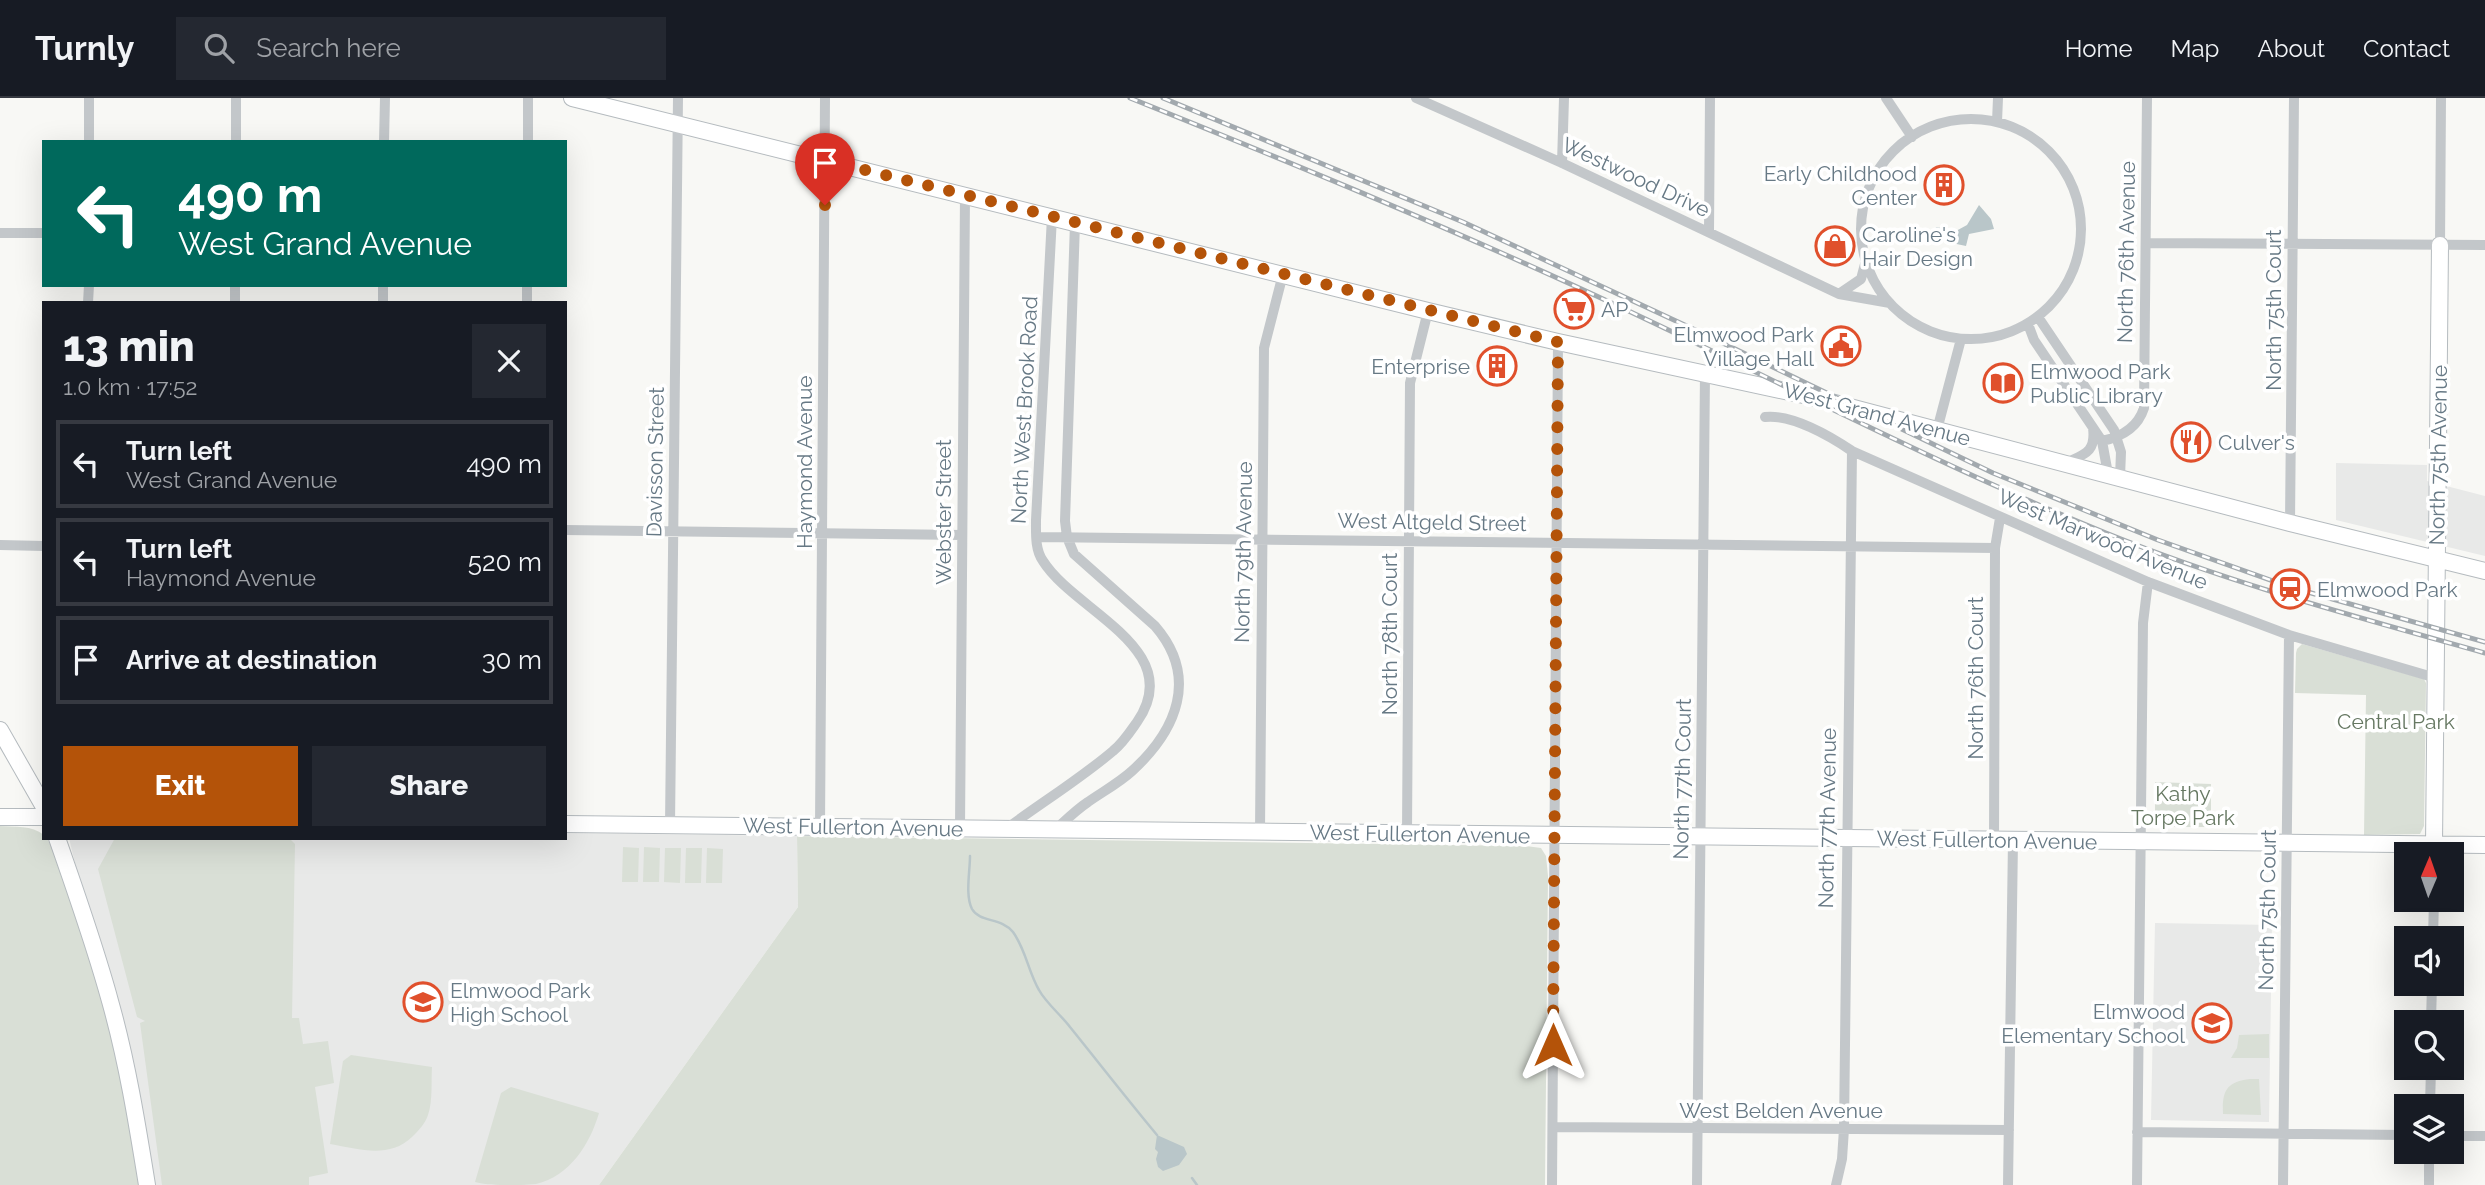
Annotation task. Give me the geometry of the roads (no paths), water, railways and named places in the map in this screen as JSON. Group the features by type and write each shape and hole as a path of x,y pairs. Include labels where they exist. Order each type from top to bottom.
{"street":[{"path":"89,98 89,140"},
{"path":"236,98 236,140"},
{"path":"384,140 385,98"},
{"path":"528,98 528,140"},
{"name":"West Grand Avenue","path":"572,98 1428,311 1808,396 2290,523 2485,571"},
{"name":"Davisson Street","path":"670,826 678,98"},
{"name":"Haymond Avenue","path":"820,827 825,98"},
{"path":"1562,163 1564,98"},
{"path":"1709,232 1710,98"},
{"path":"1886,98 1912,136"},
{"path":"1997,122 1998,98"},
{"name":"North 76th Avenue","path":"2117,438 2131,428 2144,408 2147,98"},
{"name":"North 75th Court","path":"2290,523 2294,98"},
{"name":"North 75th Avenue","path":"2434,842 2441,98"},
{"name":"Westwood Drive","path":"1419,99 1562,163 1839,294 1890,303"},
{"path":"1839,294 1861,279 1865,264 1861,224 1870,186 1885,161 1912,136 1933,126 1972,119 1997,122 2027,134 2052,153 2070,179 2080,207 2081,242 2075,267 2058,297 2028,324 1991,337 1961,339 1940,335 1921,327 1903,316 1890,303 1865,264"},
{"name":"Webster Street","path":"960,828 965,195"},
{"name":"North West Brook Road","path":"1006,829 1114,750 1143,712 1151,696 1150,677 1142,657 1129,640 1055,576 1042,561 1038,550 1052,217"},
{"path":"1055,830 1085,804 1130,773 1145,758 1170,721 1179,702 1178,672 1167,640 1155,626 1074,554 1067,537 1065,521 1075,223"},
{"path":"0,233 42,233"},
{"path":"2146,243 2485,245"},
{"name":"North 79th Avenue","path":"1260,832 1264,348 1283,274"},
{"name":"North 78th Court","path":"1407,834 1410,383 1428,311"},
{"path":"2038,317 2117,438 2121,452 2114,475"},
{"path":"2028,324 2034,340 2102,441 2114,475"},
{"path":"1937,430 1961,339"},
{"path":"1552,1185 1558,342"},
{"name":"North 77th Court","path":"1697,1185 1706,373"},
{"name":"West Marwood Avenue","path":"1765,417 1785,419 1814,429 1852,451 2148,582 2289,635 2435,678"},
{"path":"2066,463 2091,448 2094,442 2093,428"},
{"path":"2102,441 2117,438"},
{"name":"North 77th Avenue","path":"1836,1185 1842,1159 1844,1129 1852,451"},
{"name":"North 76th Court","path":"1994,840 1995,548 2000,517"},
{"path":"567,530 962,535"},
{"name":"West Altgeld Street","path":"1037,537 1995,548"},
{"path":"0,545 42,546"},
{"path":"2137,1185 2143,623 2148,582"},
{"name":"North 75th Court","path":"2283,1185 2289,635"},
{"path":"0,730 42,804"},
{"path":"0,817 42,817"},
{"name":"West Fullerton Avenue","path":"567,824 2287,843 2394,847"},
{"path":"58,840 111,1003 133,1100 147,1185"},
{"path":"2008,1185 2013,840"},
{"name":"West Fullerton Avenue","path":"2464,847 2485,845"},
{"name":"West Belden Avenue","path":"1553,1127 2009,1130"},
{"path":"2137,1132 2394,1135"},
{"path":"2464,1136 2485,1136"},
{"path":"2429,1164 2429,1185"}],"waterway":[{"path":"970,856 968,890 972,909 980,916 1003,924 1013,932 1042,995 1157,1135"},
{"path":"1192,1178 1197,1185"}],"railway":[{"path":"1130,98 1497,251 1618,306 1921,452 2106,533 2246,583 2485,653"},
{"path":"1163,98 1463,222 1993,473 2158,540 2290,587 2485,642"}],"place":[{"name":"Early Childhood Center","path":"1944,185"},
{"name":"Caroline's Hair Design","path":"1835,246"},
{"name":"AP","path":"1574,309"},
{"name":"Elmwood Park Village Hall","path":"1841,346"},
{"name":"Enterprise","path":"1497,366"},
{"name":"Elmwood Park Public Library","path":"2003,383"},
{"name":"Culver's","path":"2191,442"},
{"name":"Elmwood Park","path":"2290,589"},
{"name":"Elmwood Park High School","path":"423,1002"},
{"name":"Elmwood Elementary School","path":"2212,1023"}],"park label":[{"name":"Central Park","path":"2396,721"},
{"name":"Kathy Torpe Park","path":"2183,805"}]}
